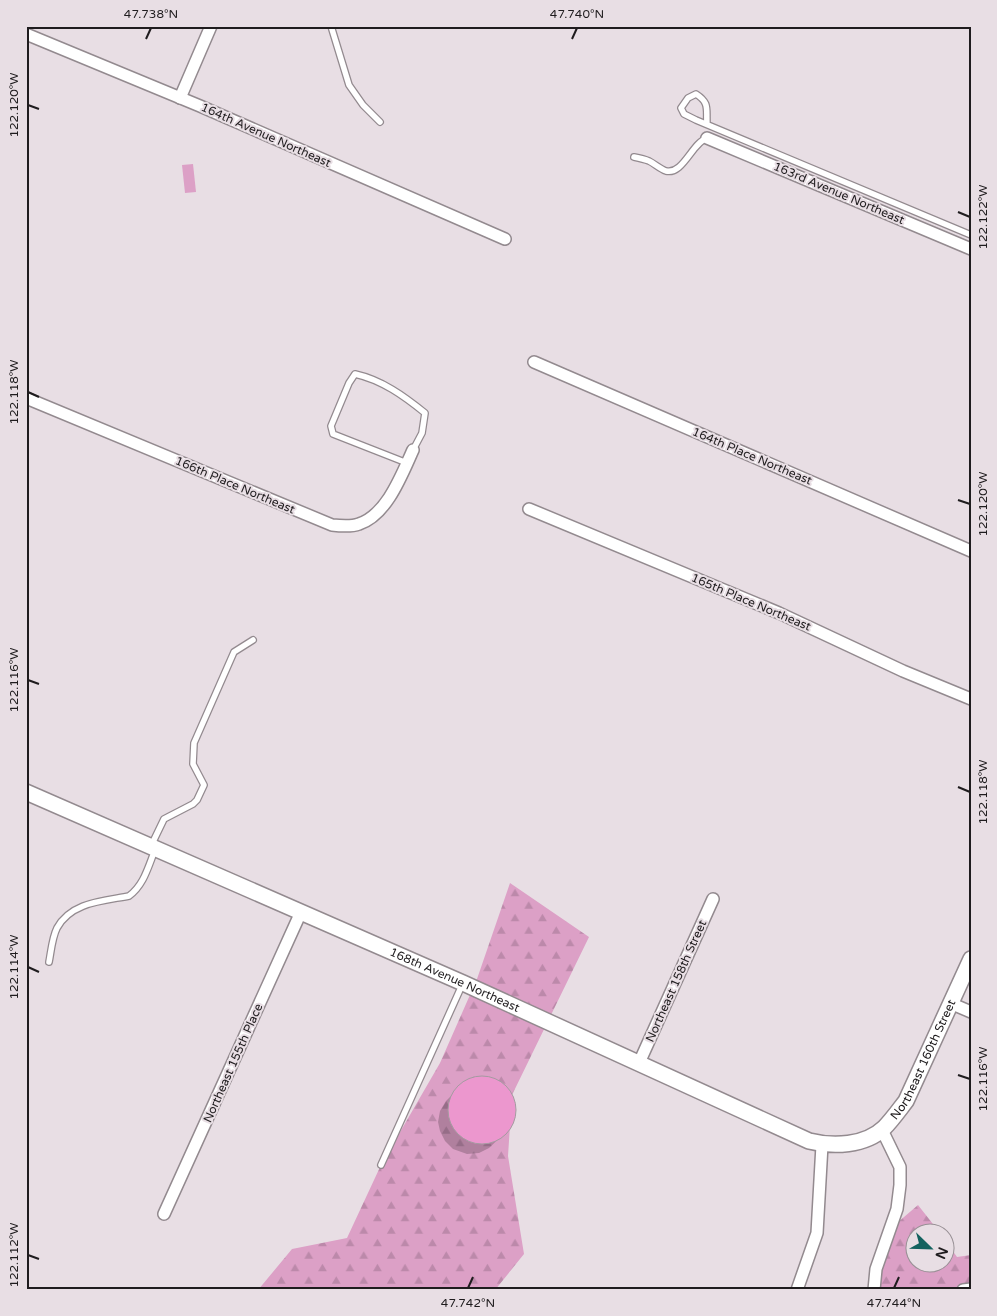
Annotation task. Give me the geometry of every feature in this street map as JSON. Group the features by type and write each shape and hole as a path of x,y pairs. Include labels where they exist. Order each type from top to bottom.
{"street":[{"path":"180,98 211,26"},
{"name":"164th Avenue Northeast","path":"26,34 180,98 505,240"},
{"name":"163rd Avenue Northeast","path":"707,138 971,249"},
{"name":"164th Place Northeast","path":"534,362 971,550"},
{"name":"166th Place Northeast","path":"26,398 332,525 347,526 361,524 380,511 395,490 413,450"},
{"name":"165th Place Northeast","path":"529,509 779,614 896,668 971,699"},
{"name":"168th Avenue Northeast","path":"26,792 463,983 809,1141 822,1144 861,1142 882,1130"},
{"name":"Northeast 158th Street","path":"639,1063 713,899"},
{"name":"Northeast 155th Place","path":"164,1214 301,912"},
{"name":"Northeast 160th Street","path":"882,1130 906,1101 971,959"},
{"path":"950,1004 971,1012"},
{"path":"874,1290 876,1269 897,1209 900,1185 900,1168 882,1130"},
{"path":"797,1290 817,1233 822,1144"},
{"path":"964,1290 971,1289"}],"lane":[{"path":"331,26 349,85 363,105 380,122"},
{"path":"707,124 707,105 704,99 696,94 688,98 681,108 684,114 707,124 971,235"},
{"path":"634,157 648,161 668,172 682,165 701,141 707,138"},
{"path":"407,463 333,434 331,426 355,374 371,377 399,393 425,413 422,433 413,450"},
{"path":"49,962 57,930 69,913 85,905 129,896 135,892 141,884 164,819 197,800 204,785 194,764 194,743 234,652 253,640"},
{"path":"381,1164 463,983"}],"green space":[{"path":"193,164 196,192 185,193 182,165"},
{"path":"510,883 589,937 512,1095 508,1156 524,1254 495,1290 258,1290 292,1249 347,1238 381,1165 440,1063 477,979"},
{"path":"918,1205 933,1224 904,1224 904,1274 954,1274 954,1253 957,1257 971,1255 971,1289 874,1290 890,1229"}],"building":[{"path":"482,1076 495,1079 506,1086 513,1097 516,1110 513,1123 506,1134 495,1141 482,1144 469,1141 458,1134 451,1123 448,1110 451,1097 458,1086 469,1079"}]}
